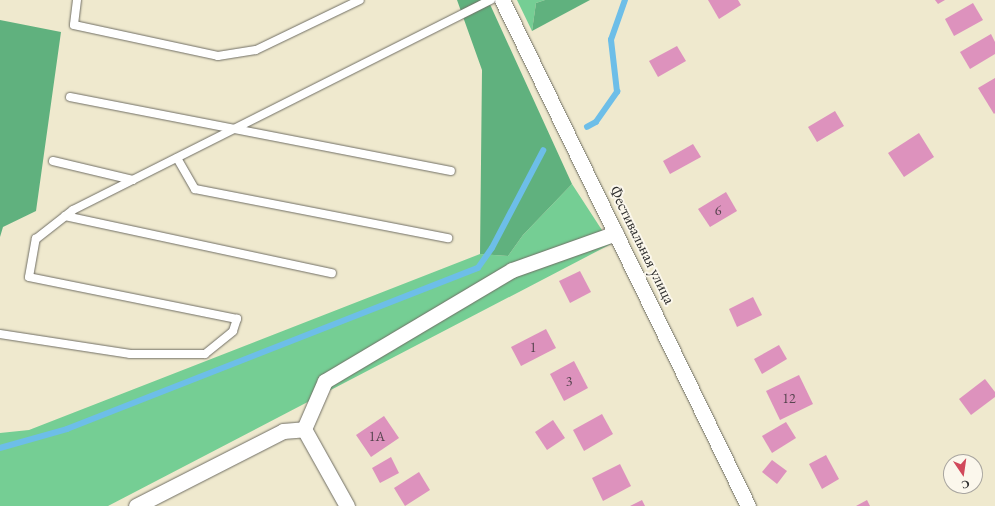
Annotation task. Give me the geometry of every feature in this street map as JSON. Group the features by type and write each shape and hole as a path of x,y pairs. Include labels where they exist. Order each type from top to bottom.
{"street":[{"name":"Фестивальная улица","path":"502,0 748,506"},
{"path":"304,429 325,381 512,270 616,233"},
{"path":"136,506 283,431 304,429"},
{"path":"304,429 347,506"}],"lane":[{"path":"77,0 74,25 218,56 256,50 360,0"},
{"path":"0,334 130,354 205,354 233,331 237,319 29,277 36,239 65,216 133,180 491,0"},
{"path":"70,97 451,170"},
{"path":"177,158 195,189 448,238"},
{"path":"54,161 133,180"},
{"path":"65,216 332,273"}],"green space":[{"path":"457,0 488,0 572,184 523,235 508,256 480,254 482,70"},
{"path":"517,0 545,0 536,3 532,31"},
{"path":"545,0 590,0 532,31 536,3"},
{"path":"0,20 61,32 36,211 3,227 0,237"},
{"path":"572,184 611,244 108,506 0,506 0,433 29,430 480,254 508,256 523,235"}],"building":[{"path":"708,0 738,0 741,5 719,19"},
{"path":"935,0 945,0 938,4"},
{"path":"973,3 983,20 954,36 945,19"},
{"path":"991,34 995,42 995,54 970,69 960,52"},
{"path":"677,46 686,61 658,77 649,61"},
{"path":"995,78 995,113 994,114 978,88"},
{"path":"835,111 844,126 817,142 808,127"},
{"path":"919,133 934,157 904,177 888,153"},
{"path":"693,144 701,157 670,174 663,161"},
{"path":"726,192 737,211 710,227 698,209"},
{"path":"580,271 591,292 570,303 559,281"},
{"path":"753,297 762,315 737,327 729,309"},
{"path":"546,329 556,348 521,366 511,347"},
{"path":"779,345 787,359 762,374 754,359"},
{"path":"574,361 588,388 564,401 550,374"},
{"path":"799,375 813,404 780,420 766,391"},
{"path":"985,379 995,392 995,397 971,415 959,399"},
{"path":"602,414 613,434 584,451 573,430"},
{"path":"384,416 399,438 371,457 356,435"},
{"path":"553,420 565,438 547,450 535,432"},
{"path":"786,422 796,438 772,453 762,436"},
{"path":"826,455 839,479 822,489 809,464"},
{"path":"391,457 399,473 380,483 372,468"},
{"path":"772,460 787,471 777,484 762,472"},
{"path":"620,464 631,486 603,501 592,478"},
{"path":"419,472 430,490 405,506 394,488"},
{"path":"642,500 645,506 630,506"},
{"path":"867,500 870,506 856,506"}],"waterway":[{"path":"587,127 596,122 617,92 611,40 625,0"},
{"path":"0,448 67,429 478,268 492,248 543,151"}]}
